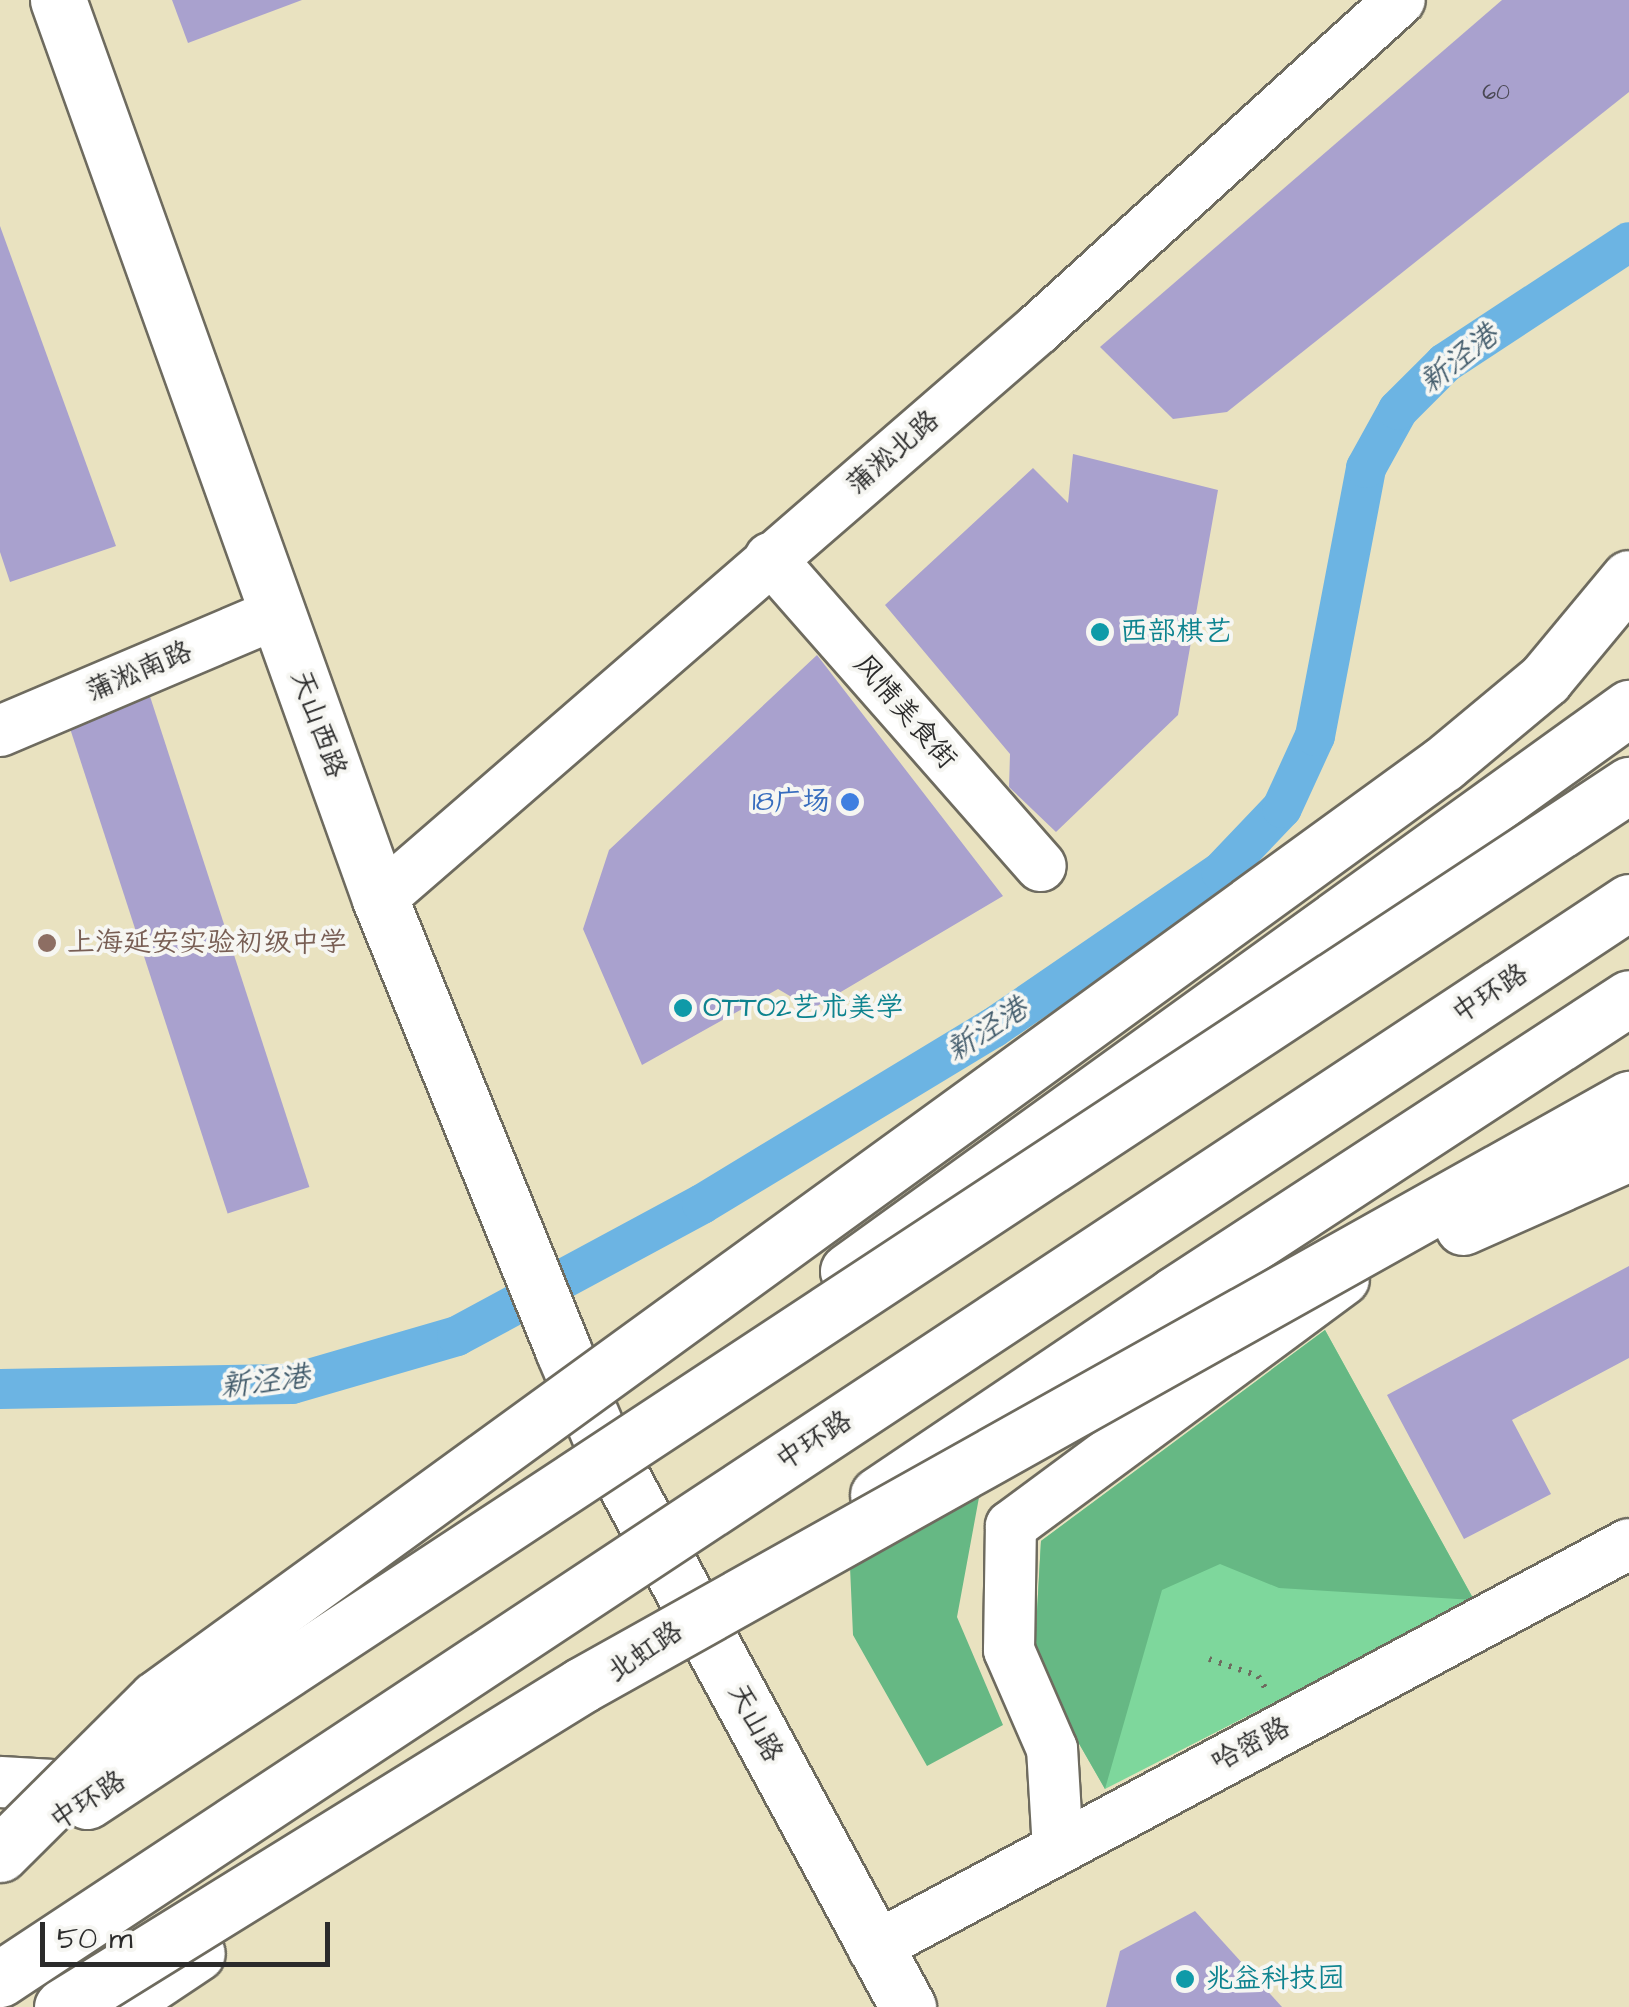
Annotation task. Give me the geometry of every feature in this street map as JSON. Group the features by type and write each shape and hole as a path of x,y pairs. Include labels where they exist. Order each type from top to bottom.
{"main road":[{"name":"天山西路","path":"58,0 380,899 601,1440"},
{"path":"1443,764 1545,679 1629,578"},
{"path":"0,1856 156,1699 1443,764 1629,634"},
{"path":"0,1831 797,1308 1629,708"},
{"name":"中环路","path":"0,1856 1629,785"},
{"name":"中环路","path":"0,1979 1629,902"},
{"name":"北虹路","path":"116,2007 1174,1296 1629,998"},
{"path":"62,2007 582,1684 1629,1099"},
{"path":"1228,1323 1629,1153"},
{"name":"天山路","path":"601,1440 908,2007"}],"street":[{"name":"蒲淞北路","path":"380,899 1400,0"},
{"name":"风情美食街","path":"770,558 1041,866"},
{"name":"蒲淞南路","path":"0,731 278,614"},
{"path":"1058,1848 1052,1749 1009,1650 1012,1526 1629,1069"},
{"name":"哈密路","path":"874,1948 1629,1544"},
{"path":"0,1782 71,1786"}],"path":[{"path":"1210,1659 1258,1676 1287,1726"}],"green space":[{"path":"1325,1330 1474,1600 1105,1789 1034,1665 1041,1541"},
{"path":"1325,1330 1474,1600 1279,1588 1220,1564 1162,1590 1105,1789 1034,1665 1041,1541"},
{"path":"980,1492 957,1617 1003,1725 927,1766 853,1635 850,1567"}],"building":[{"path":"172,0 302,0 188,43"},
{"path":"1502,0 1629,0 1629,92 1227,412 1173,419 1100,347"},
{"path":"0,226 116,546 10,582 0,552"},
{"path":"1073,454 1218,490 1178,715 1056,832 1009,787 1010,754 885,605 1033,468 1068,503"},
{"path":"817,655 1003,896 812,1009 778,989 642,1065 583,929 609,850"},
{"path":"145,681 309,1187 228,1214 63,708"},
{"path":"1629,1266 1629,1358 1512,1420 1551,1494 1464,1539 1387,1395"},
{"name":"兆益科技园","path":"1195,1911 1282,2007 1106,2007 1120,1951"}],"waterway":[{"name":"新泾港","path":"0,1389 292,1384 457,1336 702,1204 993,1028 1221,872 1282,808 1315,736 1366,468 1398,410 1445,363 1629,242"}],"place":[{"name":"西部棋艺","path":"1100,632"},
{"name":"18广场","path":"850,802"},
{"name":"上海延安实验初级中学","path":"47,943"},
{"name":"OTTO2艺术美学","path":"683,1008"},
{"name":"兆益科技园","path":"1185,1979"}]}
